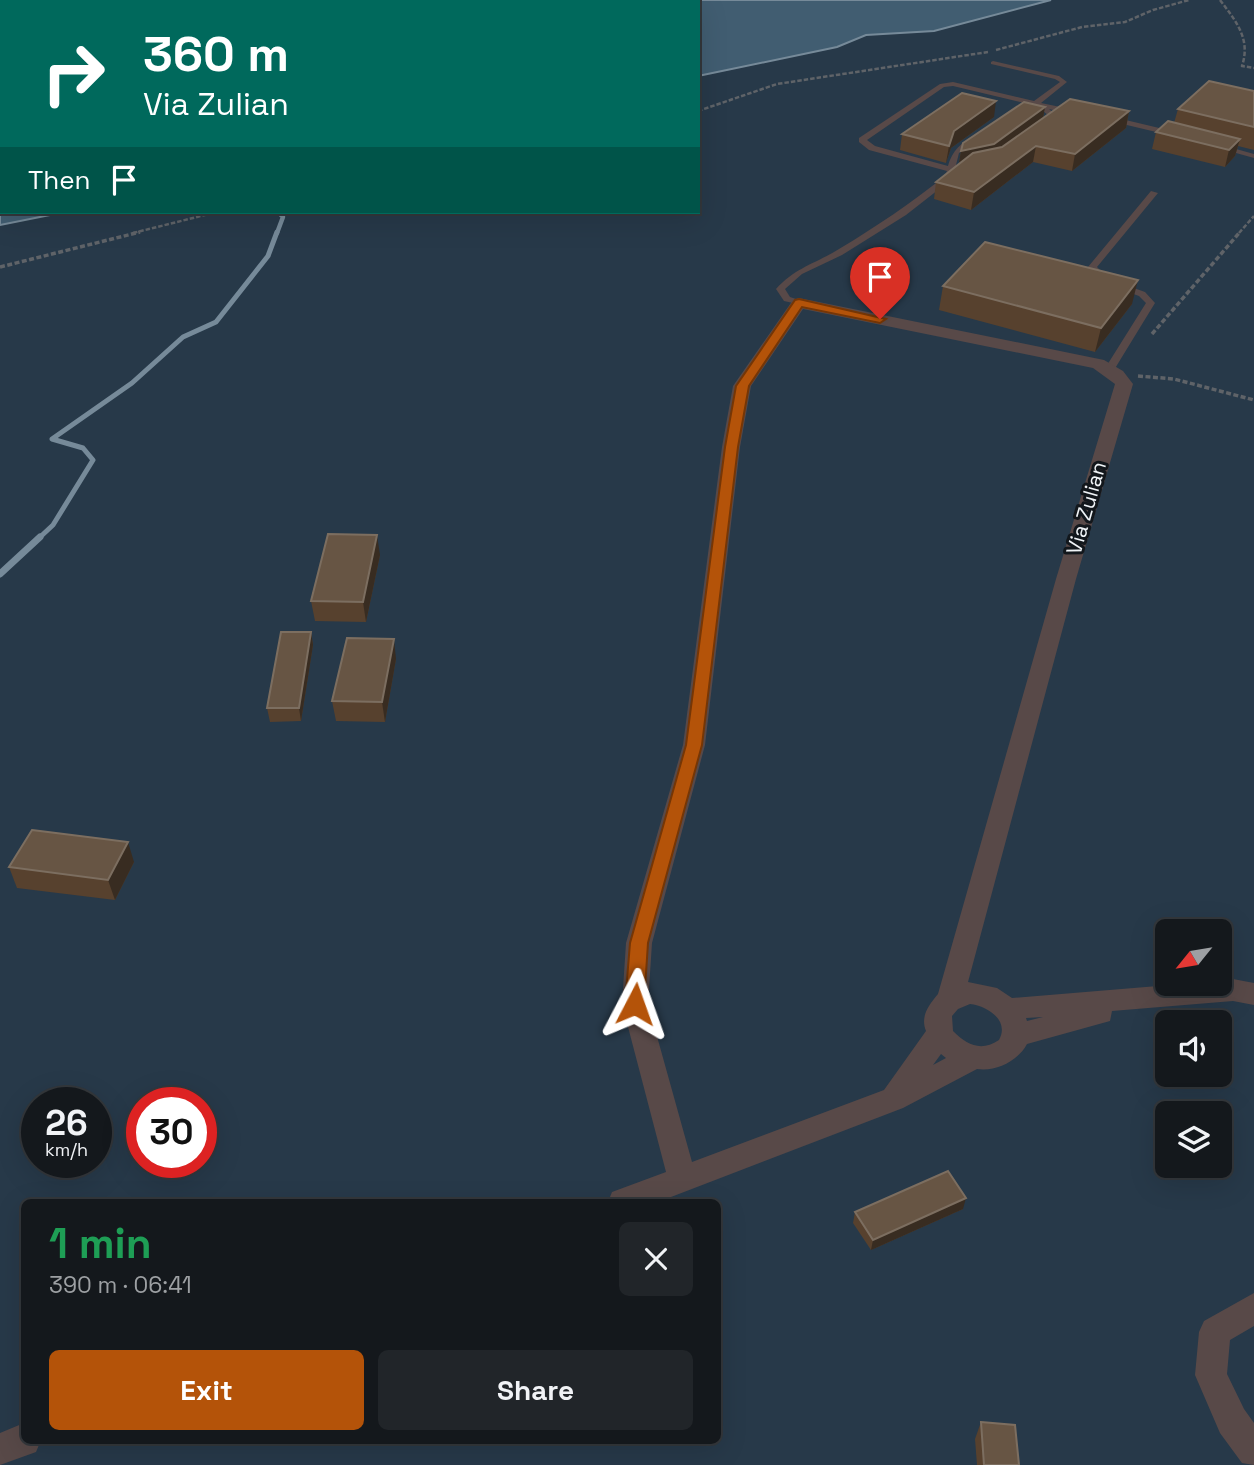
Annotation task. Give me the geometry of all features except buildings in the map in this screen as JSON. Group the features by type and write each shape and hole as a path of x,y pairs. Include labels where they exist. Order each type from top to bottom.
{"street":[{"path":"682,1178 635,1004 639,943 694,745 731,447 743,386 799,303 1098,364 1113,372"},
{"name":"Via Zulian","path":"960,959 1096,474 1124,384 1113,372"},
{"path":"951,997 960,959"},
{"path":"960,959 997,1002 1015,1022 1017,1035 1009,1049 1001,1054 993,1058 972,1058 953,1049 939,1035 936,1020 940,1007 951,997 968,993 997,1002 1154,998 1233,990 1254,994"},
{"path":"1017,1035 1154,998"},
{"path":"893,1099 939,1035"},
{"path":"630,1199 893,1099 972,1058"},
{"path":"1254,1308 1215,1332 1211,1375 1232,1421 1254,1451"},
{"path":"0,1450 21,1441"}],"lane":[{"path":"993,63 1064,82 1038,104 1016,110"},
{"path":"983,163 950,169 872,148 862,141 942,85 953,84 1061,110 1076,110"},
{"path":"1034,132 1053,116 1038,104"},
{"path":"1102,116 1186,137"},
{"path":"799,303 787,299 780,289 786,282 903,213 949,177 956,152 986,131"},
{"path":"1209,143 1254,156"},
{"path":"1113,372 1151,303 1142,295 1096,274 1092,267 1154,193"}],"path":[{"path":"700,110 777,84 935,62 1017,46 1082,27 1125,22 1153,10 1189,0"},
{"path":"1220,0 1250,41"},
{"path":"1250,55 1242,66 1254,68"},
{"path":"0,267 209,214"},
{"path":"1151,335 1254,216"},
{"path":"1113,372 1174,379 1254,400"}],"shaded area":[{"path":"700,0 1254,0 1254,1465 0,1465 0,214 700,214"},
{"path":"700,0 1051,0 934,31 866,35 837,47 700,76"},
{"path":"0,214 55,214 0,225"}],"waterway":[{"path":"277,233 283,217 280,214"},
{"path":"38,539 53,525 93,460 83,448 52,439 132,383 183,337 216,322 268,256 277,232"},
{"path":"0,574 40,537"}],"route":[{"path":"635,1004 639,943 694,745 731,447 743,386 799,303 880,319"}]}
